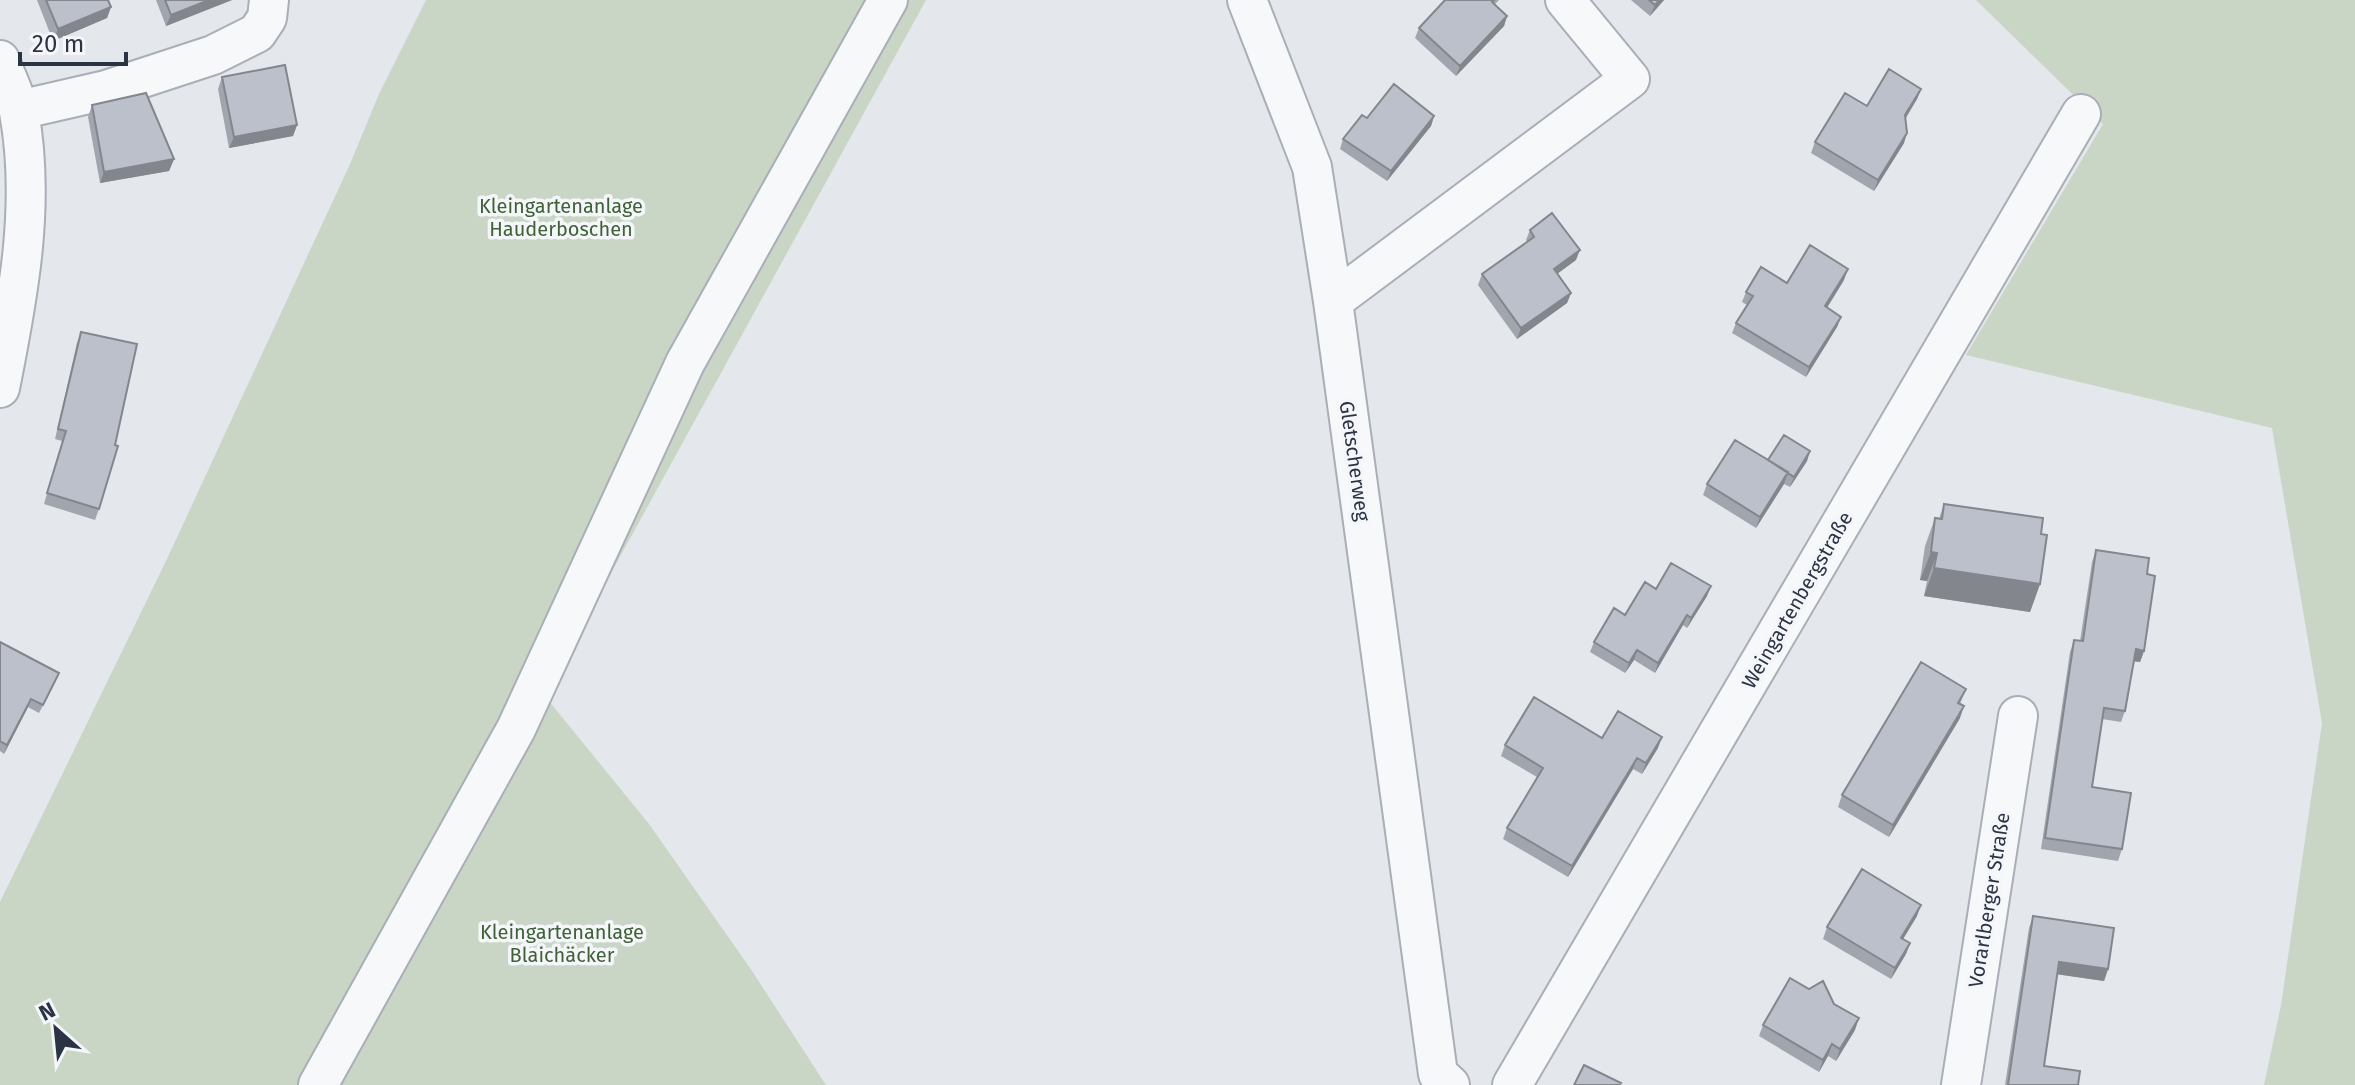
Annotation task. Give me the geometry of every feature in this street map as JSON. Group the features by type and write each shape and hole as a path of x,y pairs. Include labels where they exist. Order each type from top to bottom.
{"street":[{"path":"19,110 106,90 213,55 257,33 267,18 269,0"},
{"path":"318,1085 516,729 685,363 888,0"},
{"name":"Gletscherweg","path":"1247,0 1312,167 1438,1074 1450,1085"},
{"path":"1333,301 1630,79 1565,0"},
{"path":"0,60 19,110 27,196 17,302 0,388"},
{"name":"Weingartenbergstraße","path":"1512,1085 2081,114"},
{"name":"Vorarlberger Straße","path":"1961,1085 2018,716"}],"green space":[{"name":"Kleingartenanlage Hauderboschen","path":"426,0 926,0 544,695 649,824 750,968 826,1085 0,1085 0,902 166,561 350,164 379,94"},
{"path":"1976,0 2355,0 2355,1085 2264,1085 2281,1005 2322,723 2272,428 1966,355 2103,124"}],"building":[{"path":"46,0 108,0 111,7 58,29"},
{"path":"165,0 209,0 171,15"},
{"path":"1445,0 1494,0 1492,2 1507,16 1460,66 1419,28"},
{"path":"285,65 297,125 234,137 222,77"},
{"path":"1889,69 1921,89 1905,115 1907,133 1878,180 1815,142 1845,93 1867,106"},
{"path":"1394,84 1434,116 1391,171 1343,139 1362,115 1367,118"},
{"path":"146,93 174,159 104,172 92,105"},
{"path":"1552,213 1580,250 1554,269 1571,293 1521,328 1482,274 1534,237 1530,230"},
{"path":"1810,245 1848,269 1825,306 1841,317 1809,367 1736,323 1753,296 1746,292 1761,267 1787,283"},
{"path":"81,332 137,344 115,445 118,446 99,509 47,493 66,431 58,429"},
{"path":"1784,435 1810,451 1794,477 1768,460"},
{"path":"1735,440 1788,472 1760,517 1707,484"},
{"path":"1944,504 2043,518 2041,534 2047,535 2040,584 1934,568 1937,553 1931,552 1935,518 1942,519"},
{"path":"2096,550 2149,558 2147,574 2155,576 2144,651 2136,649 2125,711 2104,708 2092,787 2131,793 2122,849 2045,838 2074,640 2083,641"},
{"path":"1671,563 1711,586 1691,618 1687,615 1658,663 1637,650 1629,663 1594,642 1614,608 1625,615 1645,582 1656,589"},
{"path":"0,642 59,673 43,705 31,699 7,745 0,741"},
{"path":"1921,662 1966,689 1958,703 1964,706 1893,825 1842,795"},
{"path":"1534,697 1602,738 1618,711 1662,737 1646,763 1637,758 1572,866 1507,828 1543,768 1505,745"},
{"path":"1862,869 1921,905 1901,938 1910,943 1895,968 1827,927"},
{"path":"2033,916 2114,928 2108,969 2059,962 2044,1066 2080,1071 2078,1085 2008,1085"},
{"path":"1790,978 1809,989 1823,981 1834,1004 1859,1018 1840,1049 1832,1044 1823,1060 1763,1025"},
{"path":"1584,1065 1621,1083 1574,1085"}],"park label":[{"name":"Kleingartenanlage Blaichäcker","path":"562,944"}]}
